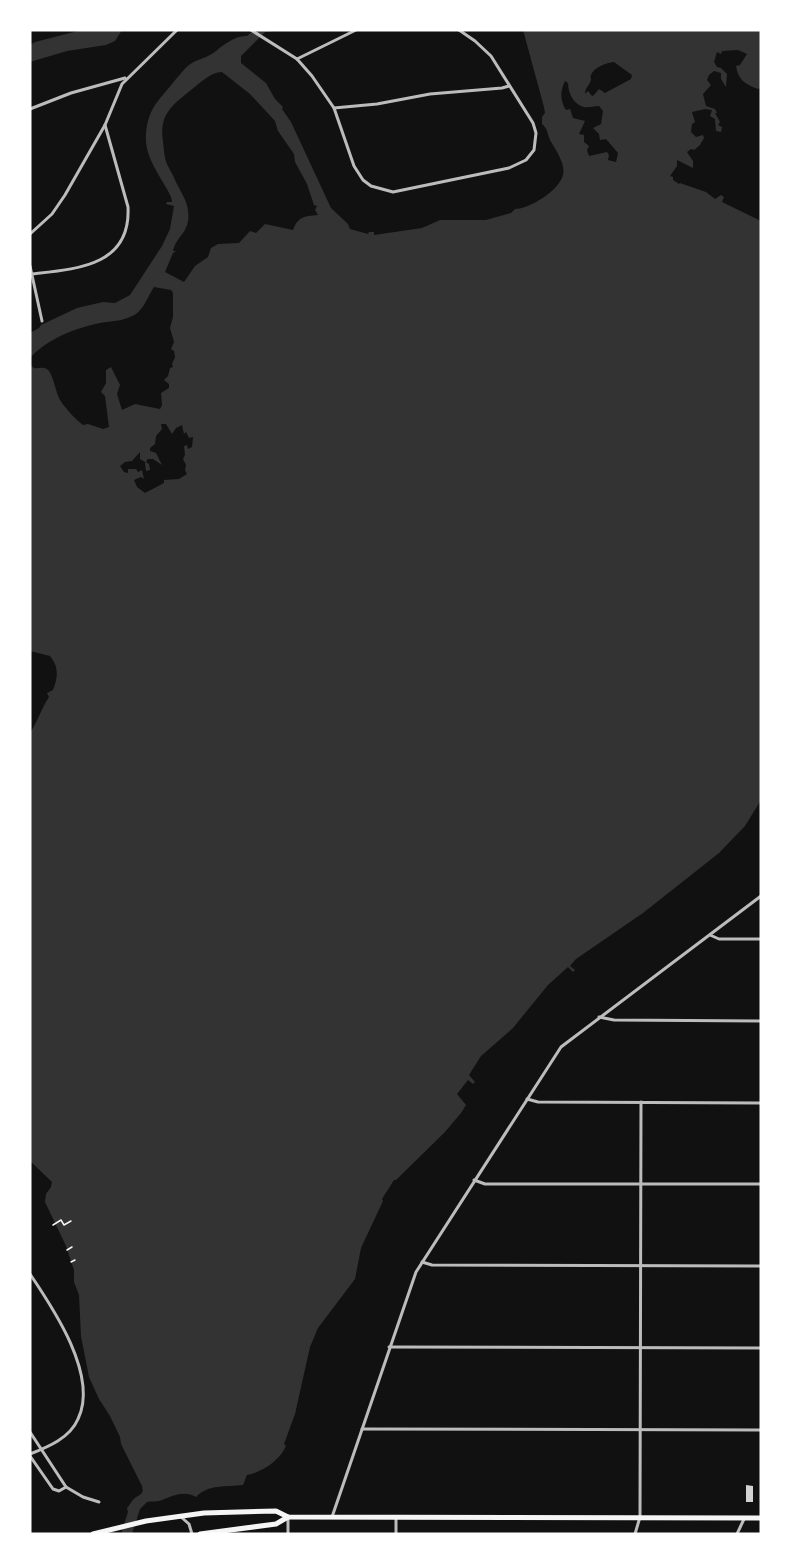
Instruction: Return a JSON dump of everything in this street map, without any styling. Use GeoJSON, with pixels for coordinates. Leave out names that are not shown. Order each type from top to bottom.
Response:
{"type":"FeatureCollection","features":[{"type":"Feature","properties":{"kind":"highway"},"geometry":{"type":"LineString","coordinates":[[94,1534],[137,1522],[223,1512],[276,1511],[288,1517],[761,1518]]}},
{"type":"Feature","properties":{"kind":"highway"},"geometry":{"type":"LineString","coordinates":[[200,1534],[276,1524],[288,1517]]}},
{"type":"Feature","properties":{"kind":"street"},"geometry":{"type":"LineString","coordinates":[[251,30],[297,59],[312,76],[334,108],[347,150],[363,180],[371,186],[393,192],[495,171],[526,160],[534,150],[536,133],[527,112],[491,56],[459,30]]}},
{"type":"Feature","properties":{"kind":"street"},"geometry":{"type":"LineString","coordinates":[[297,59],[356,30]]}},
{"type":"Feature","properties":{"kind":"street"},"geometry":{"type":"LineString","coordinates":[[30,234],[52,214],[105,125],[122,84],[174,31]]}},
{"type":"Feature","properties":{"kind":"street"},"geometry":{"type":"LineString","coordinates":[[30,110],[80,90],[127,78]]}},
{"type":"Feature","properties":{"kind":"street"},"geometry":{"type":"LineString","coordinates":[[334,108],[377,104],[430,94],[509,86]]}},
{"type":"Feature","properties":{"kind":"street"},"geometry":{"type":"LineString","coordinates":[[32,274],[75,269],[101,261],[114,251],[123,237],[129,218],[129,207],[105,125]]}},
{"type":"Feature","properties":{"kind":"street"},"geometry":{"type":"LineString","coordinates":[[30,266],[42,321]]}},
{"type":"Feature","properties":{"kind":"street"},"geometry":{"type":"LineString","coordinates":[[332,1517],[411,1284],[422,1262],[562,1045],[761,896]]}},
{"type":"Feature","properties":{"kind":"street"},"geometry":{"type":"LineString","coordinates":[[709,934],[719,939],[761,939]]}},
{"type":"Feature","properties":{"kind":"street"},"geometry":{"type":"LineString","coordinates":[[600,1017],[614,1020],[761,1021]]}},
{"type":"Feature","properties":{"kind":"street"},"geometry":{"type":"LineString","coordinates":[[527,1099],[538,1102],[761,1103]]}},
{"type":"Feature","properties":{"kind":"street"},"geometry":{"type":"LineString","coordinates":[[635,1534],[640,1517],[640,1102]]}},
{"type":"Feature","properties":{"kind":"street"},"geometry":{"type":"LineString","coordinates":[[474,1180],[485,1184],[761,1184]]}},
{"type":"Feature","properties":{"kind":"street"},"geometry":{"type":"LineString","coordinates":[[422,1262],[432,1265],[761,1266]]}},
{"type":"Feature","properties":{"kind":"street"},"geometry":{"type":"LineString","coordinates":[[30,1274],[72,1345],[82,1389],[82,1410],[78,1421],[62,1437],[30,1455],[53,1489],[59,1491],[66,1487]]}},
{"type":"Feature","properties":{"kind":"street"},"geometry":{"type":"LineString","coordinates":[[389,1347],[761,1348]]}},
{"type":"Feature","properties":{"kind":"street"},"geometry":{"type":"LineString","coordinates":[[362,1428],[761,1430]]}},
{"type":"Feature","properties":{"kind":"street"},"geometry":{"type":"LineString","coordinates":[[30,1432],[66,1487],[83,1497],[99,1502]]}},
{"type":"Feature","properties":{"kind":"street"},"geometry":{"type":"LineString","coordinates":[[179,1516],[189,1524],[192,1534]]}},
{"type":"Feature","properties":{"kind":"street"},"geometry":{"type":"LineString","coordinates":[[288,1517],[288,1534]]}},
{"type":"Feature","properties":{"kind":"street"},"geometry":{"type":"LineString","coordinates":[[396,1517],[396,1534]]}},
{"type":"Feature","properties":{"kind":"street"},"geometry":{"type":"LineString","coordinates":[[737,1534],[745,1518]]}},
{"type":"Feature","properties":{"kind":"path"},"geometry":{"type":"LineString","coordinates":[[54,1225],[61,1220],[64,1225],[71,1221]]}},
{"type":"Feature","properties":{"kind":"path"},"geometry":{"type":"LineString","coordinates":[[67,1250],[72,1247]]}},
{"type":"Feature","properties":{"kind":"path"},"geometry":{"type":"LineString","coordinates":[[71,1262],[75,1260]]}},
{"type":"Feature","properties":{"kind":"shaded area"},"geometry":{"type":"Polygon","coordinates":[[[122,30],[115,41],[106,45],[67,51],[30,62],[30,45],[35,42],[78,31],[122,30]]]}},
{"type":"Feature","properties":{"kind":"shaded area"},"geometry":{"type":"Polygon","coordinates":[[[254,30],[275,30],[265,32],[241,56],[241,63],[266,83],[275,99],[283,107],[331,208],[348,224],[350,229],[368,234],[374,232],[374,235],[422,228],[440,220],[486,220],[528,206],[543,198],[556,187],[563,175],[563,166],[542,124],[544,107],[523,30],[761,30],[760,88],[746,83],[738,75],[736,66],[740,65],[747,54],[738,50],[722,51],[721,54],[717,52],[714,62],[727,74],[726,87],[721,79],[721,73],[714,71],[707,80],[711,85],[703,94],[706,106],[715,109],[717,113],[715,113],[720,122],[718,125],[722,127],[721,132],[716,131],[715,119],[710,116],[712,110],[692,112],[695,122],[692,124],[691,132],[696,137],[703,135],[704,138],[694,150],[687,152],[693,161],[693,168],[677,160],[677,166],[670,176],[679,184],[706,192],[715,199],[721,195],[724,197],[722,202],[761,221],[761,800],[745,826],[719,853],[643,913],[576,959],[570,966],[575,970],[573,972],[568,967],[548,985],[513,1028],[481,1056],[469,1075],[475,1082],[473,1084],[468,1080],[457,1094],[466,1105],[461,1113],[445,1132],[394,1180],[382,1199],[361,1248],[355,1279],[318,1328],[310,1347],[295,1414],[284,1444],[286,1446],[280,1456],[265,1468],[247,1475],[243,1485],[212,1488],[196,1497],[183,1494],[160,1501],[147,1502],[140,1509],[132,1534],[121,1534],[128,1512],[127,1508],[134,1499],[142,1494],[142,1486],[110,1416],[89,1377],[81,1336],[79,1295],[74,1282],[74,1270],[66,1246],[45,1202],[52,1182],[30,1161],[30,733],[49,697],[47,693],[53,690],[57,672],[50,656],[30,651],[30,365],[34,368],[48,370],[60,400],[83,425],[88,424],[103,429],[109,427],[105,396],[101,392],[106,383],[106,370],[111,367],[120,385],[117,394],[122,410],[135,404],[160,409],[161,393],[169,388],[169,384],[164,380],[170,368],[173,367],[175,357],[171,349],[174,342],[170,328],[173,317],[173,293],[171,290],[154,287],[136,314],[71,331],[45,345],[30,358],[30,333],[41,325],[77,308],[103,302],[115,303],[130,295],[162,246],[170,229],[174,206],[166,204],[172,202],[171,197],[148,152],[146,134],[149,116],[160,98],[190,64],[210,55],[234,39],[247,36],[254,30]],[[614,62],[601,66],[593,72],[585,94],[588,91],[592,96],[599,89],[605,93],[631,79],[632,75],[614,62]],[[222,72],[214,74],[172,106],[163,125],[165,159],[188,210],[186,229],[175,245],[173,251],[176,251],[165,272],[184,282],[195,266],[208,257],[211,248],[218,244],[239,243],[250,231],[256,233],[265,224],[293,230],[302,218],[318,215],[315,210],[317,206],[314,205],[307,184],[295,162],[294,154],[278,131],[275,121],[250,94],[222,72]],[[565,81],[563,85],[564,107],[566,110],[570,109],[573,118],[585,121],[579,134],[584,135],[584,142],[589,146],[587,150],[589,156],[607,152],[608,160],[616,162],[618,153],[606,139],[600,140],[599,134],[593,128],[601,124],[603,111],[599,106],[580,106],[570,94],[568,83],[565,81]],[[161,424],[162,429],[156,436],[155,444],[150,451],[156,453],[162,465],[153,459],[148,459],[146,462],[150,470],[146,471],[145,462],[140,459],[140,452],[132,461],[120,466],[124,472],[128,473],[128,469],[136,469],[138,472],[142,470],[144,479],[141,477],[134,480],[137,487],[145,493],[164,483],[164,480],[179,479],[187,474],[183,459],[184,446],[187,445],[188,449],[192,447],[193,437],[189,438],[186,432],[184,434],[182,425],[172,434],[166,424],[161,424]]]}},
{"type":"Feature","properties":{"kind":"building"},"geometry":{"type":"Polygon","coordinates":[[[746,1485],[753,1486],[753,1502],[746,1502],[746,1485]]]}}]}
